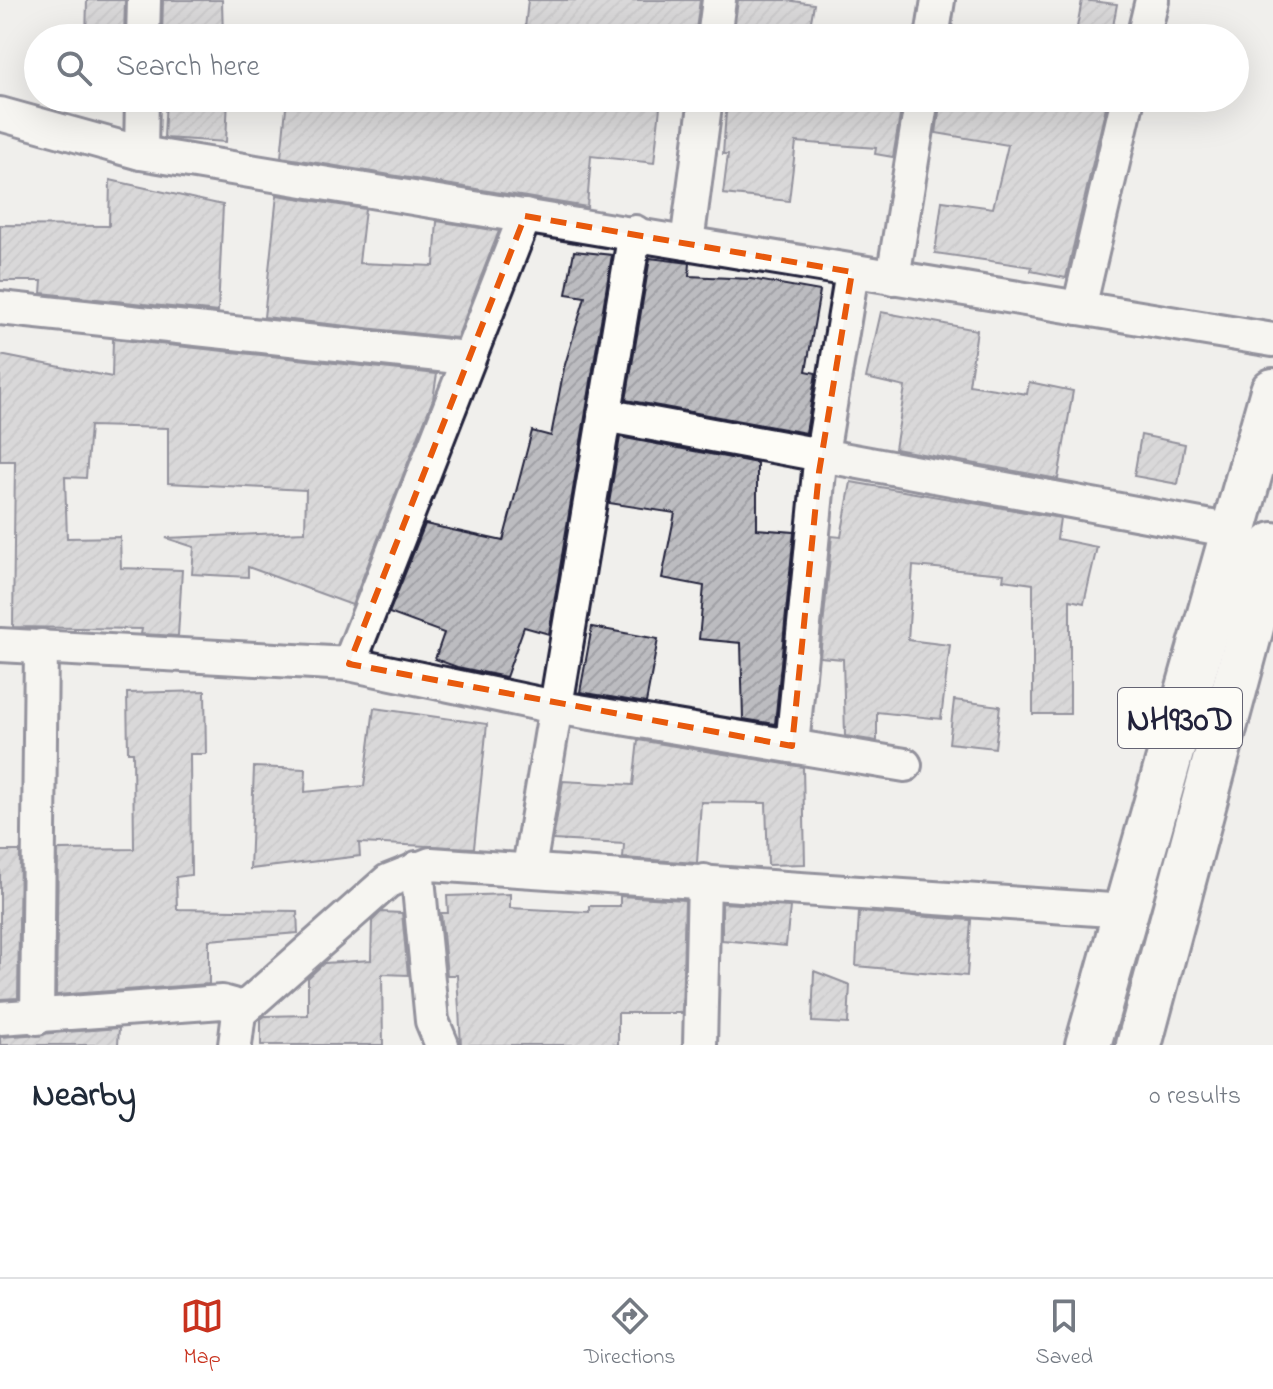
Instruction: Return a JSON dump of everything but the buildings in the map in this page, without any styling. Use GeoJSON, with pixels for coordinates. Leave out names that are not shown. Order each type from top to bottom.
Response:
{"type":"FeatureCollection","features":[{"type":"Feature","properties":{"kind":"highway","name":"NH930D"},"geometry":{"type":"LineString","coordinates":[[1139,1045],[1253,538],[1273,391]]}},
{"type":"Feature","properties":{"kind":"highway","name":"NH930D"},"geometry":{"type":"LineString","coordinates":[[1088,1045],[1126,911],[1253,538]]}},
{"type":"Feature","properties":{"kind":"street"},"geometry":{"type":"LineString","coordinates":[[143,24],[144,0]]}},
{"type":"Feature","properties":{"kind":"street"},"geometry":{"type":"LineString","coordinates":[[716,24],[719,0]]}},
{"type":"Feature","properties":{"kind":"street"},"geometry":{"type":"LineString","coordinates":[[934,24],[938,0]]}},
{"type":"Feature","properties":{"kind":"street"},"geometry":{"type":"LineString","coordinates":[[1146,24],[1152,0]]}},
{"type":"Feature","properties":{"kind":"street"},"geometry":{"type":"LineString","coordinates":[[141,153],[142,112]]}},
{"type":"Feature","properties":{"kind":"street"},"geometry":{"type":"LineString","coordinates":[[687,243],[704,112]]}},
{"type":"Feature","properties":{"kind":"street"},"geometry":{"type":"LineString","coordinates":[[893,278],[920,112]]}},
{"type":"Feature","properties":{"kind":"street"},"geometry":{"type":"LineString","coordinates":[[1079,308],[1125,112]]}},
{"type":"Feature","properties":{"kind":"street"},"geometry":{"type":"LineString","coordinates":[[0,114],[141,153],[635,232],[852,272],[1273,340]]}},
{"type":"Feature","properties":{"kind":"street"},"geometry":{"type":"LineString","coordinates":[[349,664],[525,216]]}},
{"type":"Feature","properties":{"kind":"street"},"geometry":{"type":"LineString","coordinates":[[529,868],[635,232]]}},
{"type":"Feature","properties":{"kind":"street"},"geometry":{"type":"LineString","coordinates":[[792,746],[823,454],[852,272]]}},
{"type":"Feature","properties":{"kind":"street"},"geometry":{"type":"LineString","coordinates":[[0,308],[467,358]]}},
{"type":"Feature","properties":{"kind":"street"},"geometry":{"type":"LineString","coordinates":[[604,415],[823,454],[1253,538]]}},
{"type":"Feature","properties":{"kind":"street"},"geometry":{"type":"LineString","coordinates":[[0,645],[349,664],[555,707],[905,765]]}},
{"type":"Feature","properties":{"kind":"street"},"geometry":{"type":"LineString","coordinates":[[37,1018],[41,646]]}},
{"type":"Feature","properties":{"kind":"street"},"geometry":{"type":"LineString","coordinates":[[235,1045],[239,1013],[388,881],[431,864],[529,868],[1126,911]]}},
{"type":"Feature","properties":{"kind":"street"},"geometry":{"type":"LineString","coordinates":[[417,868],[432,1021],[442,1045]]}},
{"type":"Feature","properties":{"kind":"street"},"geometry":{"type":"LineString","coordinates":[[700,1045],[704,881]]}},
{"type":"Feature","properties":{"kind":"street"},"geometry":{"type":"LineString","coordinates":[[0,1018],[37,1018],[222,1002],[233,1005],[239,1013]]}},
{"type":"Feature","properties":{"kind":"highlighted area"},"geometry":{"type":"Polygon","coordinates":[[[525,216],[852,272],[819,472],[792,746],[349,664],[525,216]]]}}]}
